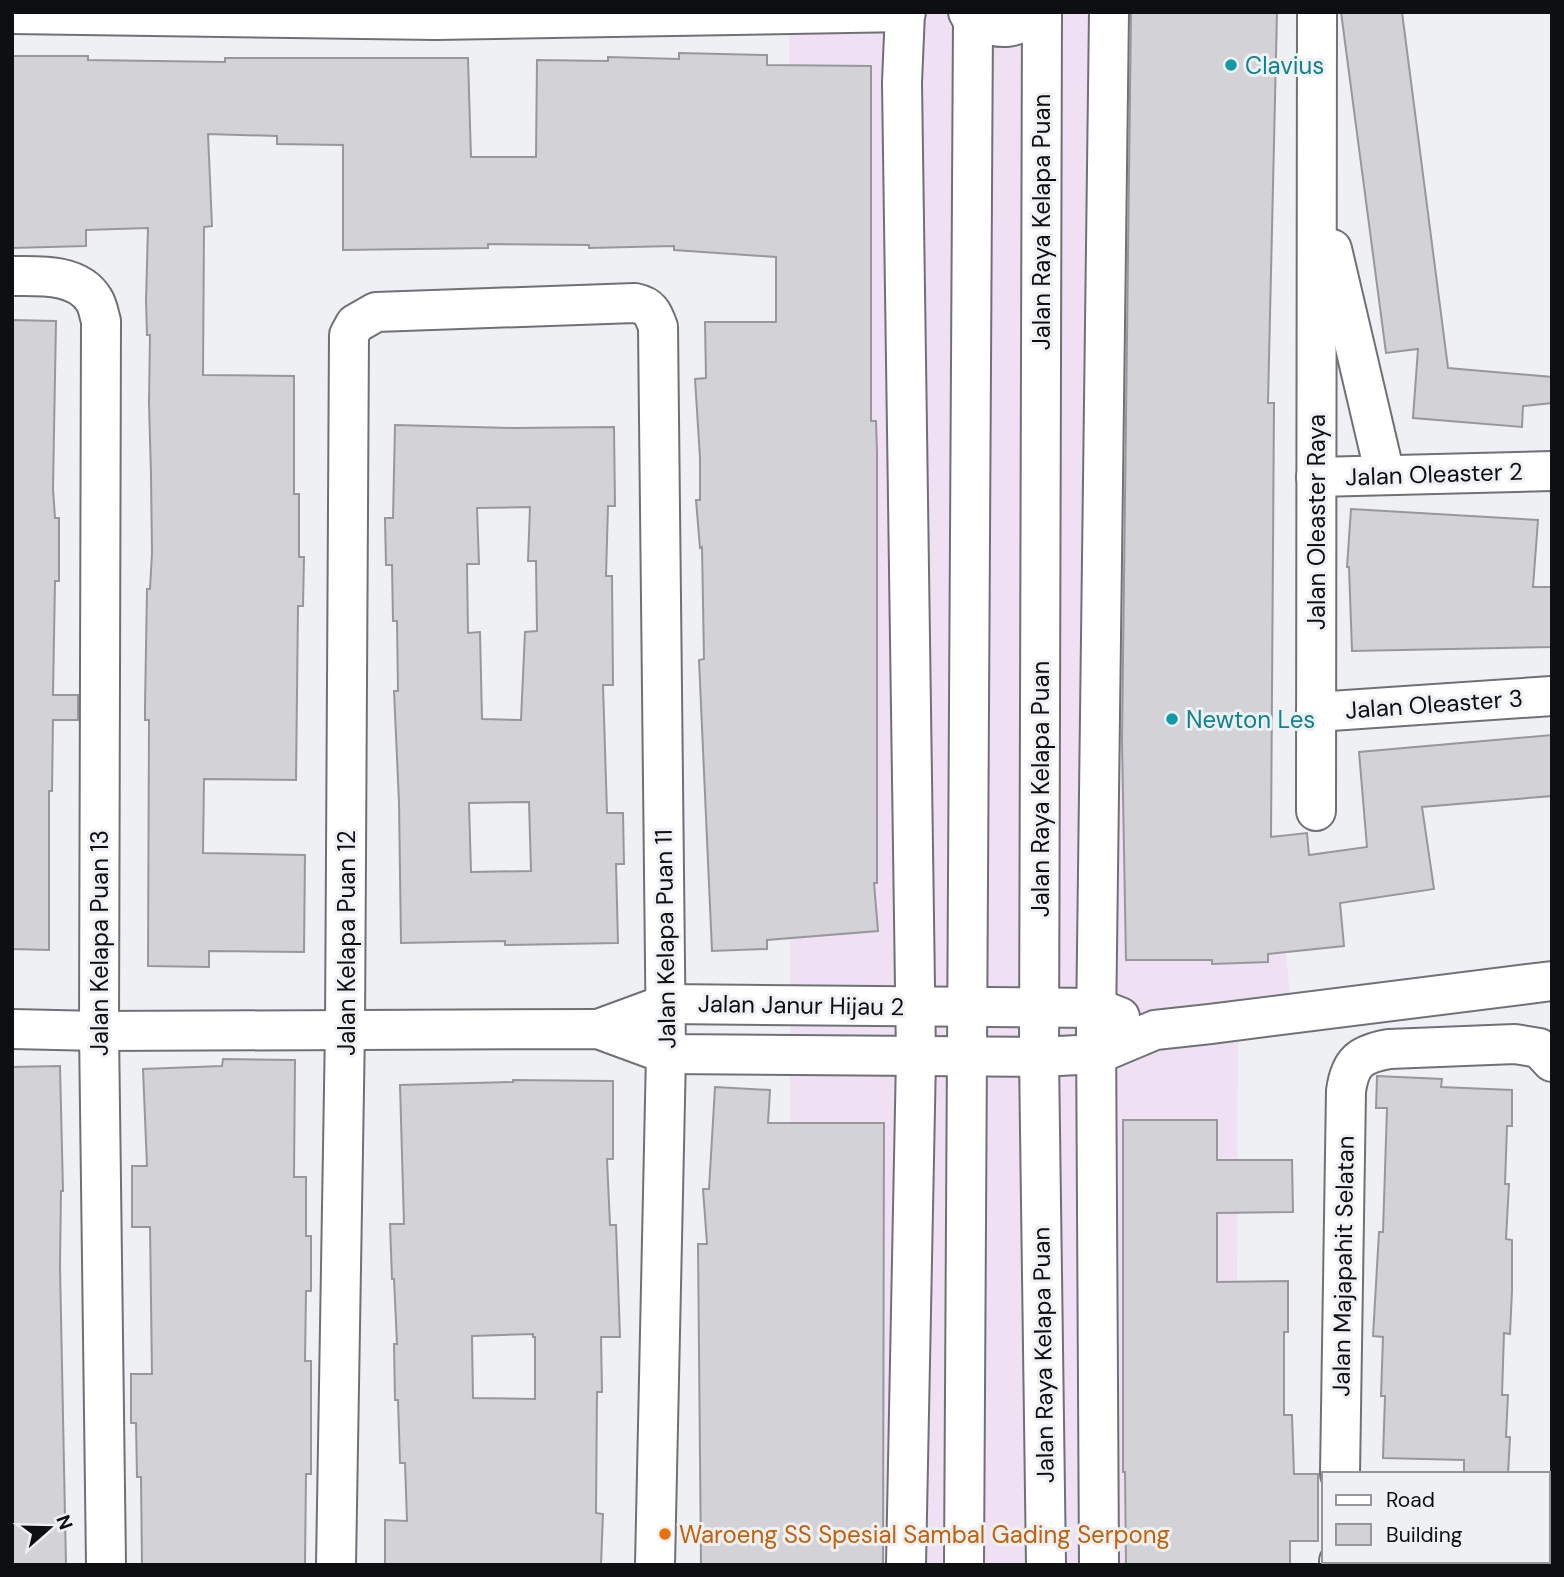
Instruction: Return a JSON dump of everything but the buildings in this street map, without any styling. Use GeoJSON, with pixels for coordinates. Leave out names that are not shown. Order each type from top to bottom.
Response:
{"type":"FeatureCollection","features":[{"type":"Feature","properties":{"kind":"street"},"geometry":{"type":"LineString","coordinates":[[12,14],[436,20],[905,12],[902,82],[916,1057],[905,1565]]}},
{"type":"Feature","properties":{"kind":"street"},"geometry":{"type":"LineString","coordinates":[[964,1565],[971,17],[999,28],[1010,28],[1036,12]]}},
{"type":"Feature","properties":{"kind":"street","name":"Jalan Raya Kelapa Puan"},"geometry":{"type":"LineString","coordinates":[[1042,12],[1039,1057],[1046,1565]]}},
{"type":"Feature","properties":{"kind":"street"},"geometry":{"type":"LineString","coordinates":[[1099,1565],[1097,1008],[1109,12]]}},
{"type":"Feature","properties":{"kind":"street","name":"Jalan Oleaster Raya"},"geometry":{"type":"LineString","coordinates":[[1316,811],[1317,12]]}},
{"type":"Feature","properties":{"kind":"street"},"geometry":{"type":"LineString","coordinates":[[1318,233],[1328,240],[1334,254],[1385,475]]}},
{"type":"Feature","properties":{"kind":"street","name":"Jalan Kelapa Puan 13"},"geometry":{"type":"LineString","coordinates":[[12,276],[52,277],[79,284],[94,299],[101,321],[99,1031],[106,1565]]}},
{"type":"Feature","properties":{"kind":"street","name":"Jalan Kelapa Puan 12"},"geometry":{"type":"LineString","coordinates":[[336,1565],[345,1029],[349,335],[355,324],[376,312],[635,303],[645,305],[653,313]]}},
{"type":"Feature","properties":{"kind":"street","name":"Jalan Kelapa Puan 11"},"geometry":{"type":"LineString","coordinates":[[653,313],[658,327],[666,1004],[655,1565]]}},
{"type":"Feature","properties":{"kind":"street","name":"Jalan Oleaster 2"},"geometry":{"type":"LineString","coordinates":[[1316,477],[1552,471]]}},
{"type":"Feature","properties":{"kind":"street","name":"Jalan Oleaster 3"},"geometry":{"type":"LineString","coordinates":[[1316,712],[1552,696]]}},
{"type":"Feature","properties":{"kind":"street"},"geometry":{"type":"LineString","coordinates":[[1098,1054],[1154,1030],[1552,981]]}},
{"type":"Feature","properties":{"kind":"street","name":"Jalan Janur Hijau 2"},"geometry":{"type":"LineString","coordinates":[[12,1029],[598,1029],[666,1004],[1097,1008]]}},
{"type":"Feature","properties":{"kind":"street"},"geometry":{"type":"LineString","coordinates":[[1097,1008],[1154,1030]]}},
{"type":"Feature","properties":{"kind":"street","name":"Jalan Janur Hijau 2"},"geometry":{"type":"LineString","coordinates":[[598,1029],[666,1054],[916,1057],[1098,1054]]}},
{"type":"Feature","properties":{"kind":"street","name":"Jalan Majapahit Selatan"},"geometry":{"type":"LineString","coordinates":[[1340,1472],[1348,1073],[1356,1062],[1372,1052],[1389,1049],[1515,1044],[1539,1048],[1552,1062]]}},
{"type":"Feature","properties":{"kind":"shaded area"},"geometry":{"type":"Polygon","coordinates":[[[789,12],[1219,12],[1215,831],[1277,835],[1292,1026],[1238,1025],[1236,1565],[791,1565],[789,12]]]}},
{"type":"Feature","properties":{"kind":"place","name":"Clavius"},"geometry":{"type":"Point","coordinates":[1231,65]}},
{"type":"Feature","properties":{"kind":"place","name":"Newton Les"},"geometry":{"type":"Point","coordinates":[1172,719]}},
{"type":"Feature","properties":{"kind":"place","name":"Waroeng SS Spesial Sambal Gading Serpong"},"geometry":{"type":"Point","coordinates":[665,1534]}}]}
